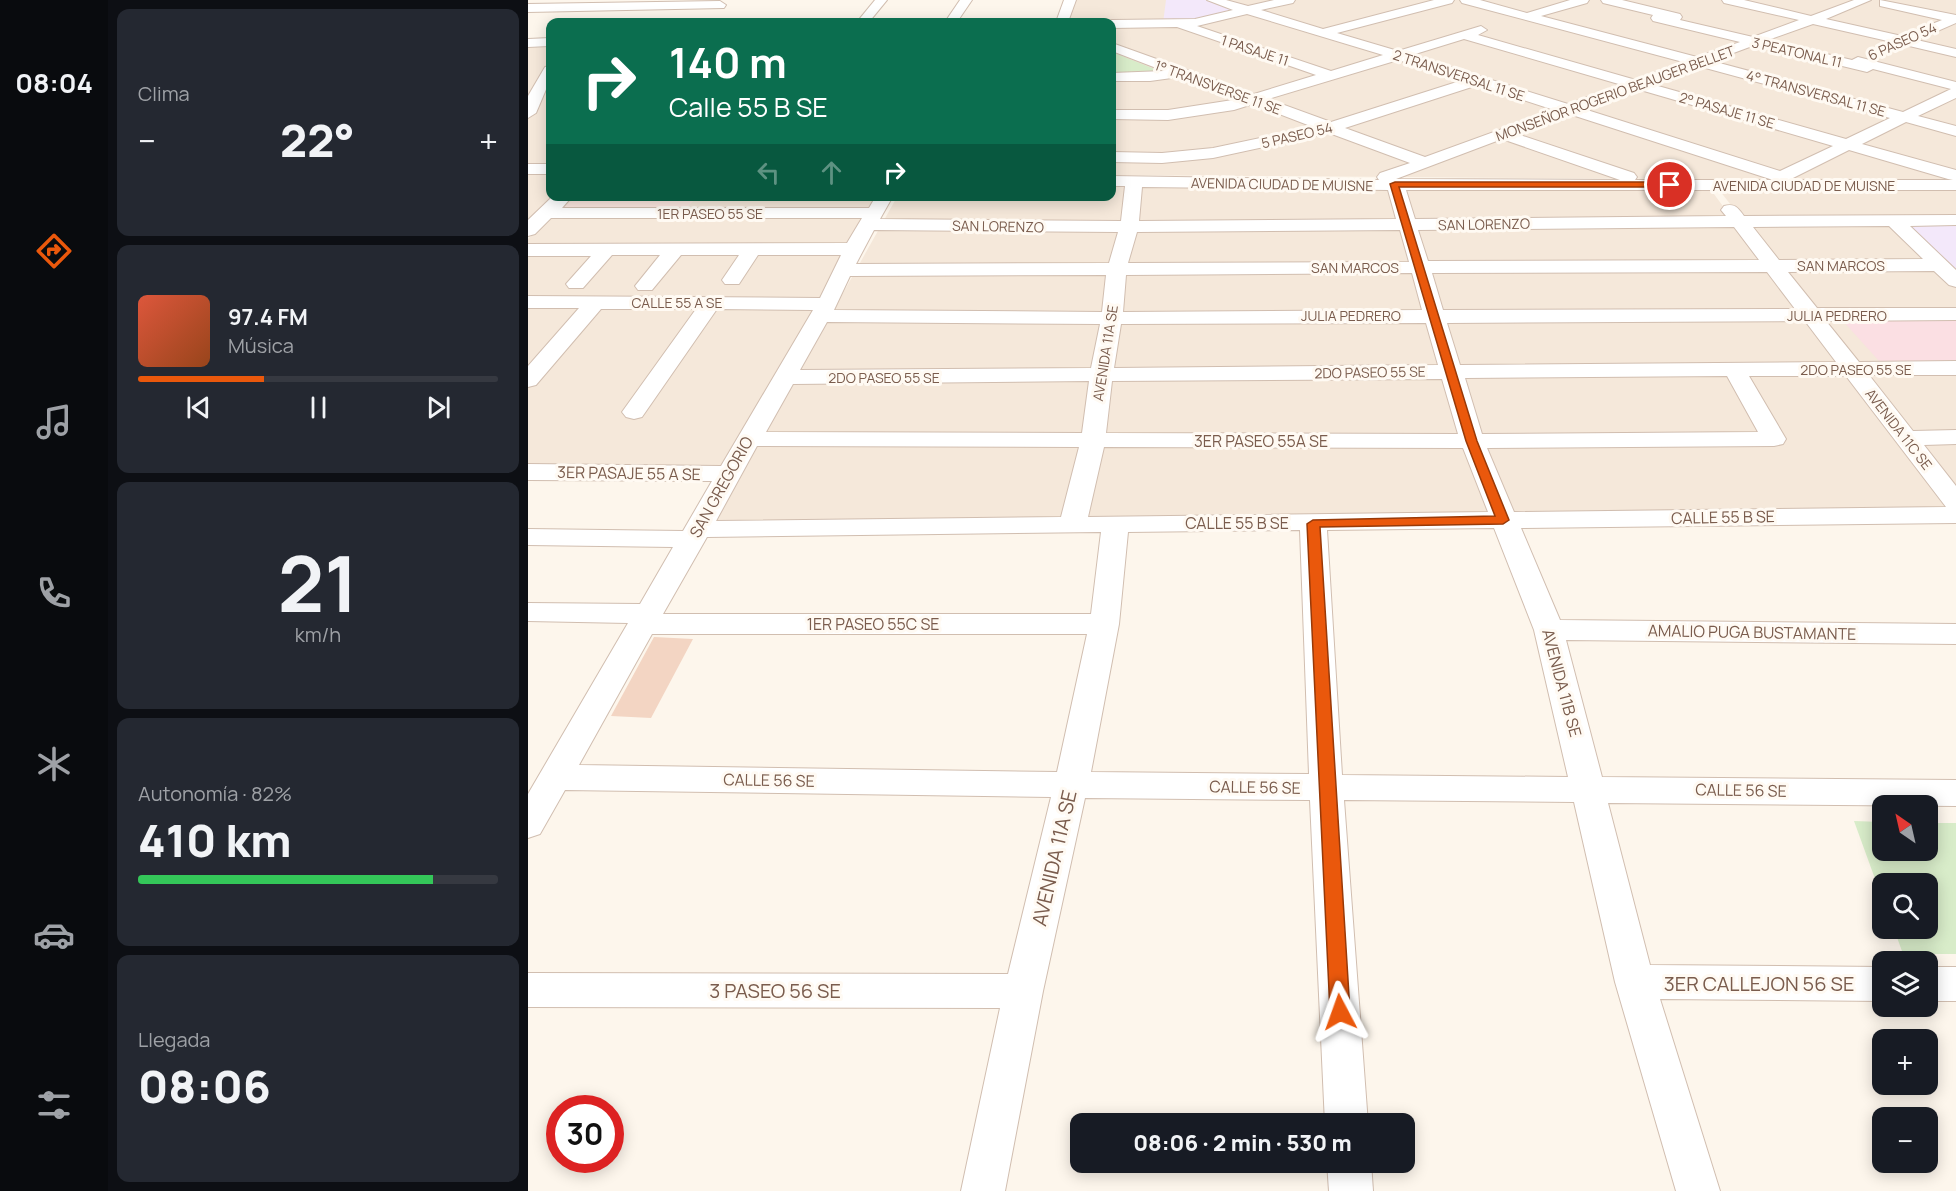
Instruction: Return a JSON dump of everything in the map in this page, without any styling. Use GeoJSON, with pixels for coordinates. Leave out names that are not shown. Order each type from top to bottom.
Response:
{"type":"FeatureCollection","features":[{"type":"Feature","properties":{"kind":"street"},"geometry":{"type":"LineString","coordinates":[[528,21],[561,0]]}},
{"type":"Feature","properties":{"kind":"street"},"geometry":{"type":"LineString","coordinates":[[866,18],[881,0]]}},
{"type":"Feature","properties":{"kind":"street"},"geometry":{"type":"LineString","coordinates":[[954,18],[966,0]]}},
{"type":"Feature","properties":{"kind":"street"},"geometry":{"type":"LineString","coordinates":[[1063,18],[1070,0]]}},
{"type":"Feature","properties":{"kind":"street","name":"2 TRANSVERSAL 11 SE"},"geometry":{"type":"LineString","coordinates":[[1213,0],[1397,55],[1807,185]]}},
{"type":"Feature","properties":{"kind":"street"},"geometry":{"type":"LineString","coordinates":[[1116,24],[1195,23],[1289,0]]}},
{"type":"Feature","properties":{"kind":"street"},"geometry":{"type":"LineString","coordinates":[[1322,33],[1448,0]]}},
{"type":"Feature","properties":{"kind":"street","name":"4° TRANSVERSAL 11 SE"},"geometry":{"type":"LineString","coordinates":[[1467,0],[1956,131]]}},
{"type":"Feature","properties":{"kind":"street"},"geometry":{"type":"LineString","coordinates":[[1116,115],[1168,115],[1254,100],[1583,0]]}},
{"type":"Feature","properties":{"kind":"street","name":"3 PEATONAL 11"},"geometry":{"type":"LineString","coordinates":[[1607,0],[1753,42],[1866,62],[1956,91]]}},
{"type":"Feature","properties":{"kind":"street"},"geometry":{"type":"LineString","coordinates":[[1712,8],[1732,0],[1956,53]]}},
{"type":"Feature","properties":{"kind":"street","name":"MONSEÑOR ROGERIO BEAUGER BELLET"},"geometry":{"type":"LineString","coordinates":[[1380,185],[1426,163],[1502,134],[1865,0]]}},
{"type":"Feature","properties":{"kind":"street"},"geometry":{"type":"LineString","coordinates":[[620,18],[642,3]]}},
{"type":"Feature","properties":{"kind":"street"},"geometry":{"type":"LineString","coordinates":[[528,8],[642,3],[723,3]]}},
{"type":"Feature","properties":{"kind":"street"},"geometry":{"type":"LineString","coordinates":[[708,17],[723,3]]}},
{"type":"Feature","properties":{"kind":"street"},"geometry":{"type":"LineString","coordinates":[[1884,3],[1953,21]]}},
{"type":"Feature","properties":{"kind":"street"},"geometry":{"type":"LineString","coordinates":[[1160,24],[1162,8]]}},
{"type":"Feature","properties":{"kind":"street","name":"6 PASEO 54"},"geometry":{"type":"LineString","coordinates":[[1866,62],[1904,41],[1953,21]]}},
{"type":"Feature","properties":{"kind":"street","name":"1 PASAJE 11"},"geometry":{"type":"LineString","coordinates":[[1178,25],[1332,76]]}},
{"type":"Feature","properties":{"kind":"street"},"geometry":{"type":"LineString","coordinates":[[1601,36],[1623,29]]}},
{"type":"Feature","properties":{"kind":"street","name":"2° PASAJE 11 SE"},"geometry":{"type":"LineString","coordinates":[[1463,35],[1956,176]]}},
{"type":"Feature","properties":{"kind":"street"},"geometry":{"type":"LineString","coordinates":[[528,43],[546,42]]}},
{"type":"Feature","properties":{"kind":"street","name":"1° TRANSVERSE 11 SE"},"geometry":{"type":"LineString","coordinates":[[1116,49],[1426,163]]}},
{"type":"Feature","properties":{"kind":"street"},"geometry":{"type":"LineString","coordinates":[[546,68],[528,113],[546,112]]}},
{"type":"Feature","properties":{"kind":"street"},"geometry":{"type":"LineString","coordinates":[[1116,77],[1150,77],[1179,73]]}},
{"type":"Feature","properties":{"kind":"street","name":"5 PASEO 54"},"geometry":{"type":"LineString","coordinates":[[1116,157],[1162,158],[1196,155],[1329,128],[1476,81]]}},
{"type":"Feature","properties":{"kind":"street"},"geometry":{"type":"LineString","coordinates":[[1812,92],[1830,84]]}},
{"type":"Feature","properties":{"kind":"street"},"geometry":{"type":"LineString","coordinates":[[1780,177],[1956,91]]}},
{"type":"Feature","properties":{"kind":"street"},"geometry":{"type":"LineString","coordinates":[[1502,134],[1650,185]]}},
{"type":"Feature","properties":{"kind":"street"},"geometry":{"type":"LineString","coordinates":[[528,170],[546,170]]}},
{"type":"Feature","properties":{"kind":"street","name":"AVENIDA CIUDAD DE MUISNE"},"geometry":{"type":"LineString","coordinates":[[1116,181],[1380,185],[1956,185]]}},
{"type":"Feature","properties":{"kind":"street","name":"AVENIDA 11A SE"},"geometry":{"type":"LineString","coordinates":[[1072,523],[1093,441],[1101,375],[1112,318],[1117,268],[1129,227],[1134,182]]}},
{"type":"Feature","properties":{"kind":"street","name":"AVENIDA 11B SE"},"geometry":{"type":"LineString","coordinates":[[1380,185],[1407,224],[1472,441],[1549,630],[1635,982],[1698,1191]]}},
{"type":"Feature","properties":{"kind":"street","name":"AVENIDA 11C SE"},"geometry":{"type":"LineString","coordinates":[[1710,185],[1956,503]]}},
{"type":"Feature","properties":{"kind":"street"},"geometry":{"type":"LineString","coordinates":[[534,224],[559,201]]}},
{"type":"Feature","properties":{"kind":"street","name":"SAN GREGORIO"},"geometry":{"type":"LineString","coordinates":[[528,824],[785,378],[823,310],[853,249],[882,201]]}},
{"type":"Feature","properties":{"kind":"street","name":"SAN LORENZO"},"geometry":{"type":"LineString","coordinates":[[871,219],[1129,227],[1956,220]]}},
{"type":"Feature","properties":{"kind":"street","name":"1ER PASEO 55 SE"},"geometry":{"type":"LineString","coordinates":[[534,224],[871,219]]}},
{"type":"Feature","properties":{"kind":"street"},"geometry":{"type":"LineString","coordinates":[[1893,220],[1956,281]]}},
{"type":"Feature","properties":{"kind":"street"},"geometry":{"type":"LineString","coordinates":[[528,250],[853,249]]}},
{"type":"Feature","properties":{"kind":"street"},"geometry":{"type":"LineString","coordinates":[[576,284],[607,250]]}},
{"type":"Feature","properties":{"kind":"street"},"geometry":{"type":"LineString","coordinates":[[645,286],[675,250]]}},
{"type":"Feature","properties":{"kind":"street"},"geometry":{"type":"LineString","coordinates":[[732,280],[751,251]]}},
{"type":"Feature","properties":{"kind":"street","name":"SAN MARCOS"},"geometry":{"type":"LineString","coordinates":[[843,270],[1940,265]]}},
{"type":"Feature","properties":{"kind":"street","name":"CALLE 55 A SE"},"geometry":{"type":"LineString","coordinates":[[528,302],[712,302],[823,310]]}},
{"type":"Feature","properties":{"kind":"street"},"geometry":{"type":"LineString","coordinates":[[528,380],[596,302]]}},
{"type":"Feature","properties":{"kind":"street"},"geometry":{"type":"LineString","coordinates":[[634,412],[712,302]]}},
{"type":"Feature","properties":{"kind":"street","name":"JULIA PEDRERO"},"geometry":{"type":"LineString","coordinates":[[823,310],[1112,318],[1956,314]]}},
{"type":"Feature","properties":{"kind":"street","name":"2DO PASEO 55 SE"},"geometry":{"type":"LineString","coordinates":[[785,378],[1956,368]]}},
{"type":"Feature","properties":{"kind":"street","name":"3ER PASEO 55A SE"},"geometry":{"type":"LineString","coordinates":[[748,439],[1472,441],[1774,439],[1734,369]]}},
{"type":"Feature","properties":{"kind":"street"},"geometry":{"type":"LineString","coordinates":[[1906,438],[1956,437]]}},
{"type":"Feature","properties":{"kind":"street","name":"3ER PASAJE 55 A SE"},"geometry":{"type":"LineString","coordinates":[[528,472],[729,474]]}},
{"type":"Feature","properties":{"kind":"street","name":"CALLE 55 B SE"},"geometry":{"type":"LineString","coordinates":[[528,537],[1072,523],[1313,524],[1956,515]]}},
{"type":"Feature","properties":{"kind":"street","name":"AVENIDA 11A SE"},"geometry":{"type":"LineString","coordinates":[[983,1191],[1023,991],[1071,785],[1104,624],[1116,523]]}},
{"type":"Feature","properties":{"kind":"street"},"geometry":{"type":"LineString","coordinates":[[1313,524],[1326,788],[1346,1113]]}},
{"type":"Feature","properties":{"kind":"street","name":"1ER PASEO 55C SE"},"geometry":{"type":"LineString","coordinates":[[528,612],[646,619],[1104,624]]}},
{"type":"Feature","properties":{"kind":"street","name":"AMALIO PUGA BUSTAMANTE"},"geometry":{"type":"LineString","coordinates":[[1549,630],[1956,634]]}},
{"type":"Feature","properties":{"kind":"street","name":"CALLE 56 SE"},"geometry":{"type":"LineString","coordinates":[[555,777],[1326,788],[1589,788],[1956,793]]}},
{"type":"Feature","properties":{"kind":"street","name":"3ER CALLEJON 56 SE"},"geometry":{"type":"LineString","coordinates":[[1635,982],[1872,984]]}},
{"type":"Feature","properties":{"kind":"street"},"geometry":{"type":"LineString","coordinates":[[1938,984],[1956,984]]}},
{"type":"Feature","properties":{"kind":"street","name":"3 PASEO 56 SE"},"geometry":{"type":"LineString","coordinates":[[528,990],[1023,991]]}},
{"type":"Feature","properties":{"kind":"street"},"geometry":{"type":"LineString","coordinates":[[1350,1173],[1351,1191]]}},
{"type":"Feature","properties":{"kind":"shaded area"},"geometry":{"type":"Polygon","coordinates":[[[1072,0],[1956,0],[1956,181],[1116,175],[1116,18],[1062,18],[1072,0]]]}},
{"type":"Feature","properties":{"kind":"shaded area"},"geometry":{"type":"Polygon","coordinates":[[[1166,0],[1206,0],[1238,10],[1195,21],[1163,23],[1166,0]]]}},
{"type":"Feature","properties":{"kind":"shaded area"},"geometry":{"type":"Polygon","coordinates":[[[546,47],[546,168],[528,168],[528,48],[546,47]]]}},
{"type":"Feature","properties":{"kind":"shaded area"},"geometry":{"type":"Polygon","coordinates":[[[528,170],[546,171],[546,201],[553,201],[528,223],[528,170]]]}},
{"type":"Feature","properties":{"kind":"shaded area"},"geometry":{"type":"Polygon","coordinates":[[[1116,183],[1708,186],[1948,510],[715,521],[895,201],[1116,201],[1116,183]]]}},
{"type":"Feature","properties":{"kind":"shaded area"},"geometry":{"type":"Polygon","coordinates":[[[1716,186],[1956,187],[1956,491],[1716,186]]]}},
{"type":"Feature","properties":{"kind":"shaded area"},"geometry":{"type":"Polygon","coordinates":[[[569,201],[880,201],[722,470],[528,467],[528,239],[569,201]]]}},
{"type":"Feature","properties":{"kind":"shaded area"},"geometry":{"type":"Polygon","coordinates":[[[571,201],[693,201],[686,209],[563,208],[571,201]]]}},
{"type":"Feature","properties":{"kind":"shaded area"},"geometry":{"type":"Polygon","coordinates":[[[1906,223],[1956,223],[1956,272],[1906,223]]]}},
{"type":"Feature","properties":{"kind":"shaded area"},"geometry":{"type":"Polygon","coordinates":[[[1842,320],[1956,321],[1956,361],[1880,362],[1842,320]]]}},
{"type":"Feature","properties":{"kind":"green space"},"geometry":{"type":"Polygon","coordinates":[[[1116,54],[1162,72],[1116,75],[1116,54]]]}},
{"type":"Feature","properties":{"kind":"green space"},"geometry":{"type":"Polygon","coordinates":[[[1854,821],[1872,822],[1872,861],[1938,861],[1938,823],[1956,823],[1956,954],[1938,954],[1938,951],[1902,951],[1898,939],[1938,939],[1938,873],[1873,873],[1854,821]]]}},
{"type":"Feature","properties":{"kind":"building"},"geometry":{"type":"Polygon","coordinates":[[[654,637],[693,639],[651,718],[611,716],[654,637]]]}},
{"type":"Feature","properties":{"kind":"route"},"geometry":{"type":"LineString","coordinates":[[1340,1012],[1313,524],[1503,520],[1472,441],[1395,184],[1670,185]]}}]}
